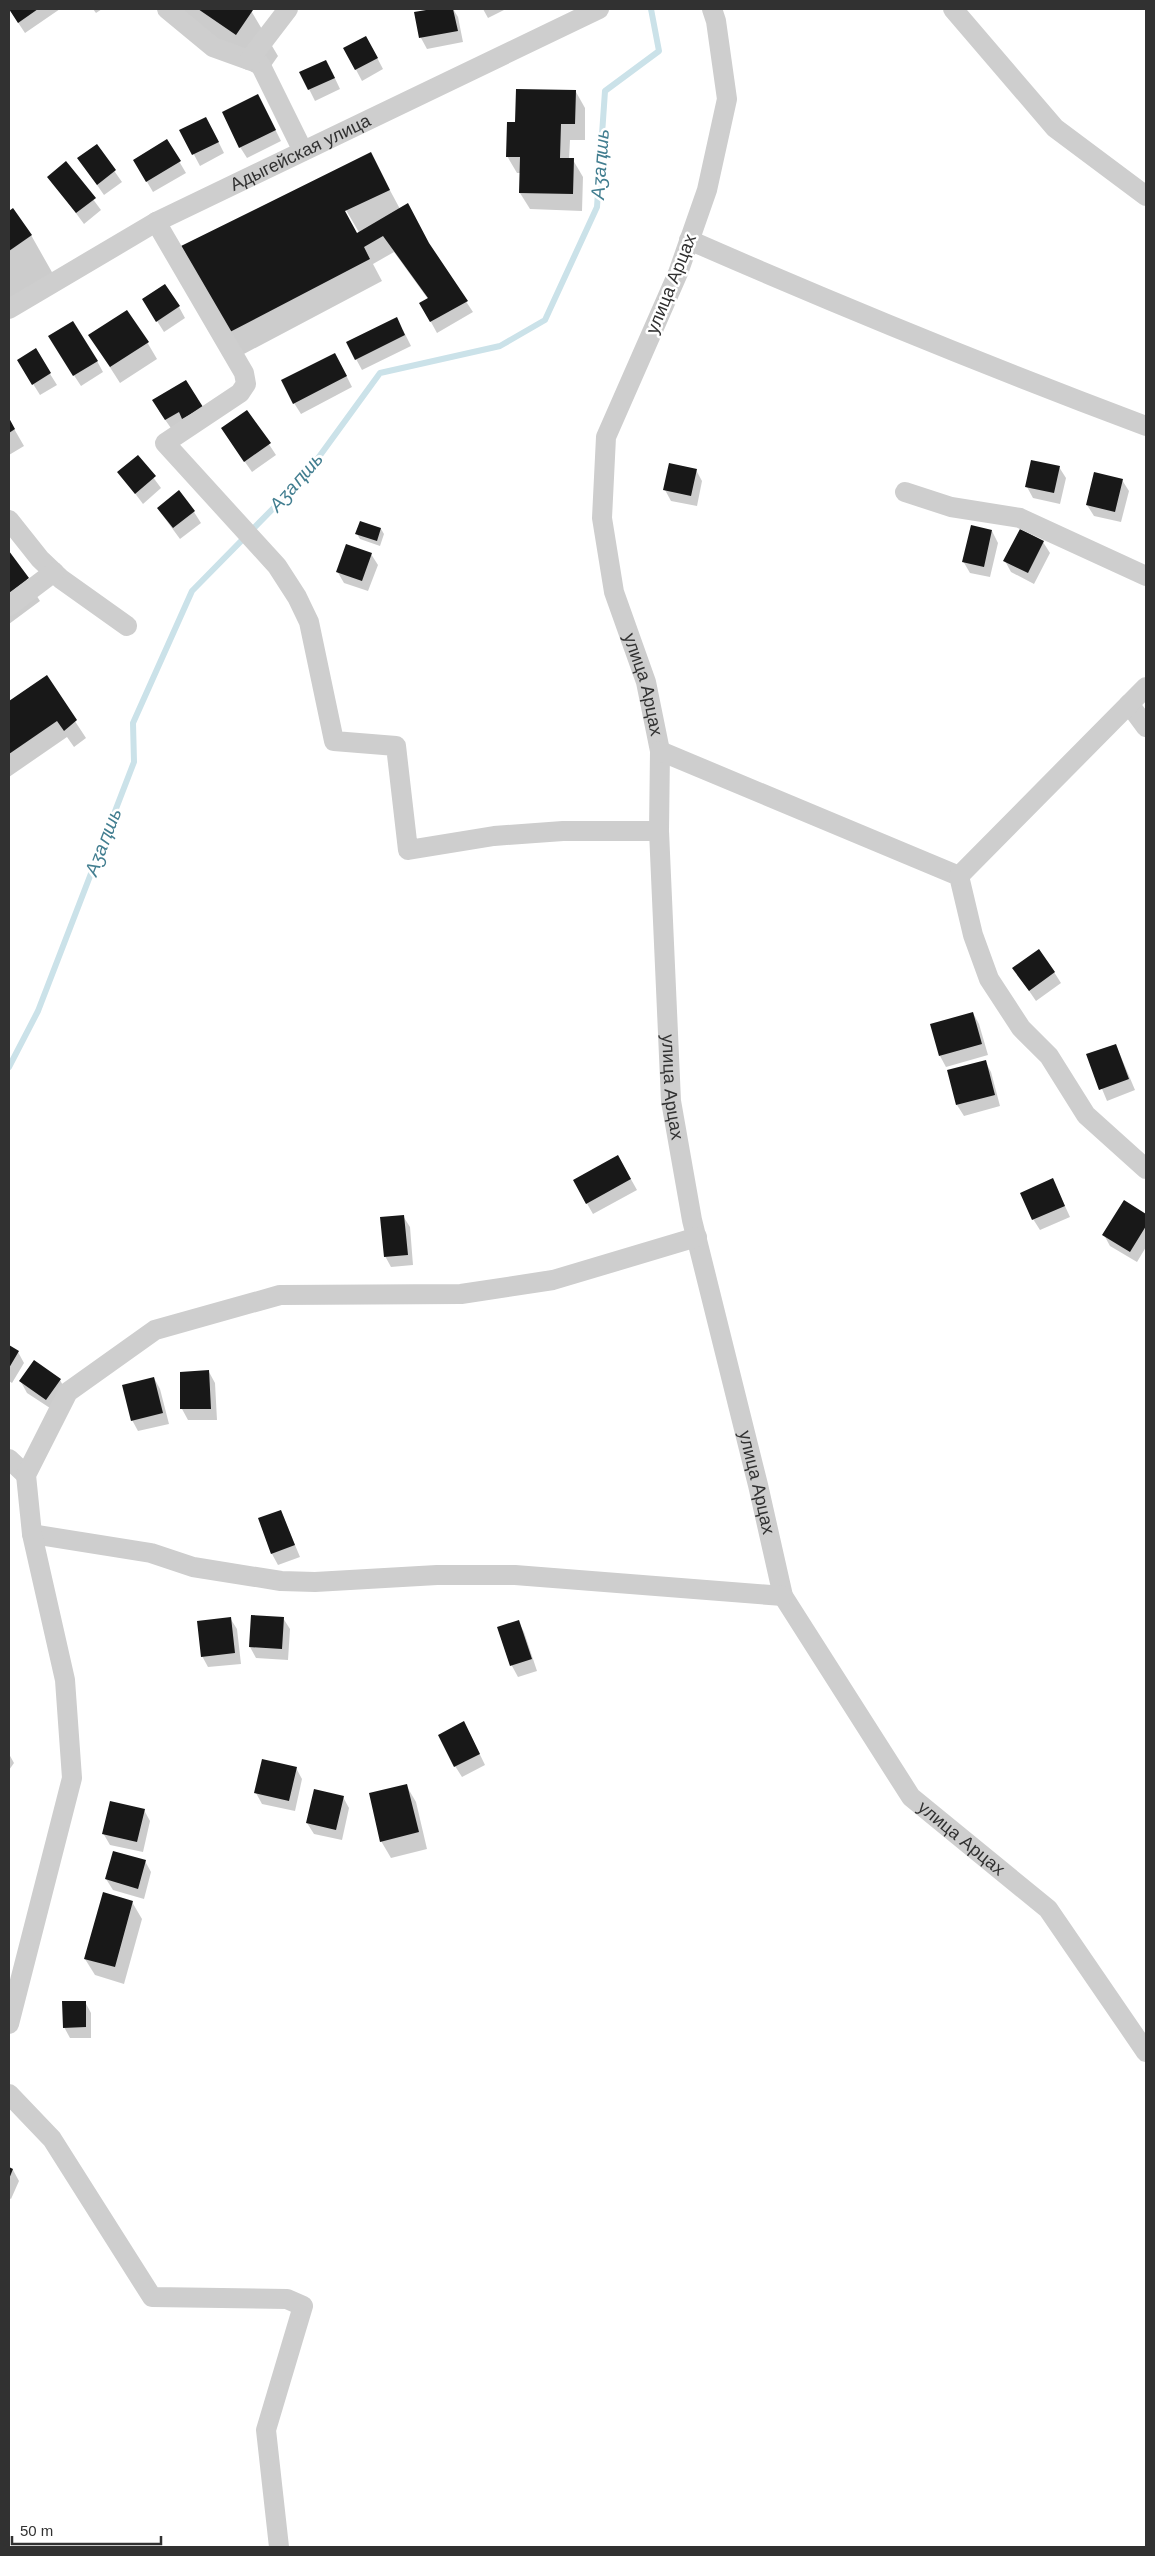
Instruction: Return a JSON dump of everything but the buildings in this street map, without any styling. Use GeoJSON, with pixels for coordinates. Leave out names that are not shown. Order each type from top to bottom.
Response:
{"type":"FeatureCollection","features":[{"type":"Feature","properties":{"kind":"street"},"geometry":{"type":"LineString","coordinates":[[166,9],[213,47],[260,64],[303,151]]}},
{"type":"Feature","properties":{"kind":"street"},"geometry":{"type":"LineString","coordinates":[[248,60],[288,9]]}},
{"type":"Feature","properties":{"kind":"street","name":"Адыгейская улица"},"geometry":{"type":"LineString","coordinates":[[9,309],[156,222],[599,9]]}},
{"type":"Feature","properties":{"kind":"street","name":"улица Арцах"},"geometry":{"type":"LineString","coordinates":[[712,9],[716,21],[727,99],[707,190],[678,273],[606,437],[602,518],[614,592],[646,682],[660,751],[660,831],[671,1101],[697,1237],[783,1596],[911,1797],[1048,1909],[1146,2052]]}},
{"type":"Feature","properties":{"kind":"street"},"geometry":{"type":"LineString","coordinates":[[953,9],[1055,128],[1146,196]]}},
{"type":"Feature","properties":{"kind":"street"},"geometry":{"type":"LineString","coordinates":[[156,222],[244,373],[246,384],[240,393],[165,442],[277,566],[298,597],[309,622],[334,741],[396,746],[408,850],[494,836],[563,831],[660,831]]}},
{"type":"Feature","properties":{"kind":"street"},"geometry":{"type":"LineString","coordinates":[[689,240],[841,306],[980,363],[1146,426]]}},
{"type":"Feature","properties":{"kind":"street"},"geometry":{"type":"LineString","coordinates":[[905,492],[951,507],[1020,518],[1146,576]]}},
{"type":"Feature","properties":{"kind":"street"},"geometry":{"type":"LineString","coordinates":[[9,520],[54,572],[127,626]]}},
{"type":"Feature","properties":{"kind":"street"},"geometry":{"type":"LineString","coordinates":[[9,606],[54,572]]}},
{"type":"Feature","properties":{"kind":"street"},"geometry":{"type":"LineString","coordinates":[[959,876],[1146,687]]}},
{"type":"Feature","properties":{"kind":"street"},"geometry":{"type":"LineString","coordinates":[[1130,704],[1146,727]]}},
{"type":"Feature","properties":{"kind":"street"},"geometry":{"type":"LineString","coordinates":[[660,751],[959,876]]}},
{"type":"Feature","properties":{"kind":"street"},"geometry":{"type":"LineString","coordinates":[[959,876],[973,935],[989,979],[1021,1028],[1049,1056],[1086,1115],[1146,1169]]}},
{"type":"Feature","properties":{"kind":"street"},"geometry":{"type":"LineString","coordinates":[[9,2024],[72,1778],[65,1680],[32,1534],[26,1475],[68,1392],[155,1330],[280,1295],[461,1294],[553,1280],[697,1237]]}},
{"type":"Feature","properties":{"kind":"street"},"geometry":{"type":"LineString","coordinates":[[9,1459],[26,1475]]}},
{"type":"Feature","properties":{"kind":"street"},"geometry":{"type":"LineString","coordinates":[[32,1534],[142,1551],[193,1567],[281,1581],[315,1582],[437,1575],[515,1575],[783,1596]]}},
{"type":"Feature","properties":{"kind":"street"},"geometry":{"type":"LineString","coordinates":[[9,2094],[52,2139],[152,2297],[287,2299],[303,2306],[266,2430],[279,2547]]}},
{"type":"Feature","properties":{"kind":"waterway","name":"Аӡаԥшь"},"geometry":{"type":"LineString","coordinates":[[9,1067],[38,1011],[134,762],[133,723],[192,591],[305,476],[380,373],[500,346],[545,320],[597,207],[605,91],[659,51],[651,9]]}}]}
